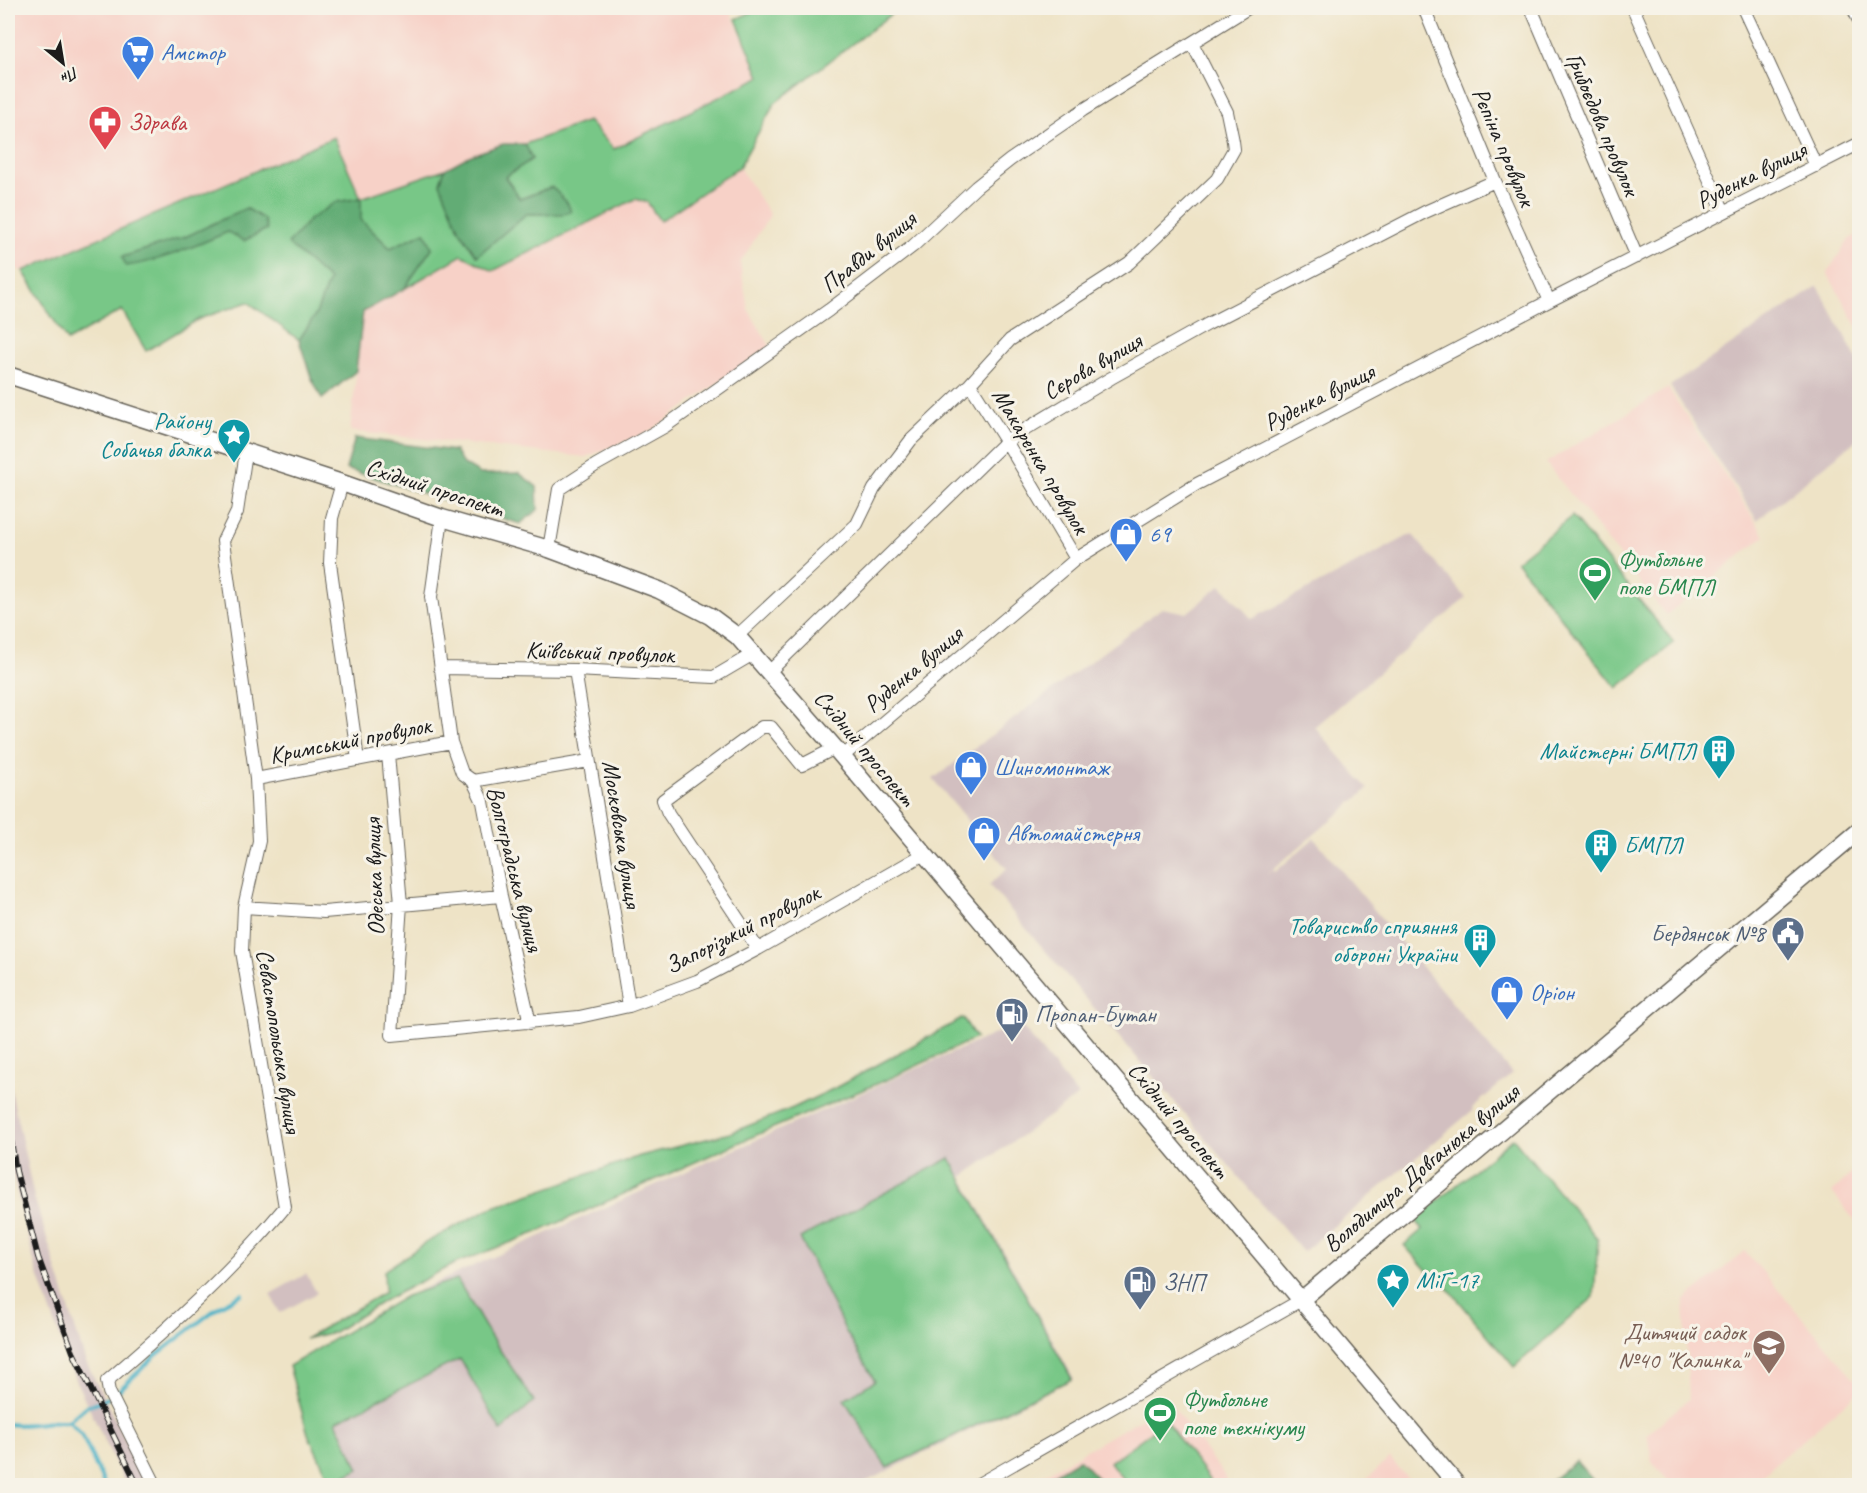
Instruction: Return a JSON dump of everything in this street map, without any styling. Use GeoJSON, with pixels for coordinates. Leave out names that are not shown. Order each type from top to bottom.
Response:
{"type":"FeatureCollection","features":[{"type":"Feature","properties":{"kind":"main road","name":"Східний проспект"},"geometry":{"type":"LineString","coordinates":[[8,375],[342,483],[442,518],[549,549],[659,590],[710,616],[737,636],[839,753],[1458,1485]]}},
{"type":"Feature","properties":{"kind":"main road","name":"Володимира Довганюка вулиця"},"geometry":{"type":"LineString","coordinates":[[1301,1300],[1860,830]]}},
{"type":"Feature","properties":{"kind":"street","name":"Правди вулиця"},"geometry":{"type":"LineString","coordinates":[[549,549],[560,489],[596,465],[664,427],[829,310],[914,246],[976,187],[1010,160],[1083,110],[1248,8]]}},
{"type":"Feature","properties":{"kind":"street","name":"Рєпіна провулок"},"geometry":{"type":"LineString","coordinates":[[1424,8],[1495,181],[1549,301]]}},
{"type":"Feature","properties":{"kind":"street","name":"Грибоєдова провулок"},"geometry":{"type":"LineString","coordinates":[[1531,8],[1637,257]]}},
{"type":"Feature","properties":{"kind":"street"},"geometry":{"type":"LineString","coordinates":[[1633,8],[1724,212]]}},
{"type":"Feature","properties":{"kind":"street"},"geometry":{"type":"LineString","coordinates":[[1743,8],[1816,166]]}},
{"type":"Feature","properties":{"kind":"street"},"geometry":{"type":"LineString","coordinates":[[1853,8],[1860,23]]}},
{"type":"Feature","properties":{"kind":"street"},"geometry":{"type":"LineString","coordinates":[[737,636],[857,524],[874,489],[911,440],[970,384],[1010,340],[1129,263],[1217,179],[1234,149],[1233,141],[1227,112],[1192,43]]}},
{"type":"Feature","properties":{"kind":"street","name":"Руденка вулиця"},"geometry":{"type":"LineString","coordinates":[[758,949],[668,813],[663,800],[762,727],[771,727],[802,765],[839,753],[1076,559],[1197,484],[1860,143]]}},
{"type":"Feature","properties":{"kind":"street","name":"Сєрова вулиця"},"geometry":{"type":"LineString","coordinates":[[770,672],[1006,441],[1111,378],[1208,324],[1425,212],[1495,181]]}},
{"type":"Feature","properties":{"kind":"street","name":"Макаренка провулок"},"geometry":{"type":"LineString","coordinates":[[970,384],[1076,559]]}},
{"type":"Feature","properties":{"kind":"street","name":"Севастопольська вулиця"},"geometry":{"type":"LineString","coordinates":[[156,1485],[109,1392],[107,1381],[164,1332],[285,1207],[242,951],[244,907],[259,841],[256,779],[223,541],[237,512],[246,452]]}},
{"type":"Feature","properties":{"kind":"street"},"geometry":{"type":"LineString","coordinates":[[342,483],[332,518],[330,563],[358,760]]}},
{"type":"Feature","properties":{"kind":"street","name":"Волгоградська вулиця"},"geometry":{"type":"LineString","coordinates":[[442,518],[431,597],[451,742],[462,773],[473,781],[483,802],[501,896],[530,1023]]}},
{"type":"Feature","properties":{"kind":"street","name":"Київський провулок"},"geometry":{"type":"LineString","coordinates":[[440,668],[574,670],[714,677],[753,654]]}},
{"type":"Feature","properties":{"kind":"street","name":"Московська вулиця"},"geometry":{"type":"LineString","coordinates":[[574,670],[628,1006]]}},
{"type":"Feature","properties":{"kind":"street","name":"Кримський провулок"},"geometry":{"type":"LineString","coordinates":[[256,779],[451,742]]}},
{"type":"Feature","properties":{"kind":"street","name":"Одеська вулиця"},"geometry":{"type":"LineString","coordinates":[[388,754],[401,904],[392,1035]]}},
{"type":"Feature","properties":{"kind":"street"},"geometry":{"type":"LineString","coordinates":[[473,781],[589,761]]}},
{"type":"Feature","properties":{"kind":"street","name":"Запорізький провулок"},"geometry":{"type":"LineString","coordinates":[[392,1035],[579,1017],[628,1006],[697,981],[758,949],[924,854]]}},
{"type":"Feature","properties":{"kind":"street"},"geometry":{"type":"LineString","coordinates":[[244,907],[324,912],[501,896]]}},
{"type":"Feature","properties":{"kind":"street","name":"Володимира Довганюка вулиця"},"geometry":{"type":"LineString","coordinates":[[975,1485],[1301,1300]]}},
{"type":"Feature","properties":{"kind":"shaded area"},"geometry":{"type":"Polygon","coordinates":[[[8,8],[729,8],[760,77],[614,149],[588,121],[525,144],[503,144],[469,156],[445,169],[361,198],[334,137],[23,271],[8,267],[8,8]]]}},
{"type":"Feature","properties":{"kind":"shaded area"},"geometry":{"type":"Polygon","coordinates":[[[739,167],[770,215],[740,263],[748,309],[770,346],[649,432],[586,457],[350,431],[363,312],[463,255],[493,270],[635,199],[647,202],[660,221],[739,167]]]}},
{"type":"Feature","properties":{"kind":"shaded area"},"geometry":{"type":"Polygon","coordinates":[[[1859,234],[1859,329],[1827,273],[1848,240],[1859,234]]]}},
{"type":"Feature","properties":{"kind":"shaded area"},"geometry":{"type":"Polygon","coordinates":[[[1818,286],[1859,363],[1859,438],[1757,520],[1670,386],[1818,286]]]}},
{"type":"Feature","properties":{"kind":"shaded area"},"geometry":{"type":"Polygon","coordinates":[[[1668,388],[1765,536],[1666,615],[1546,463],[1668,388]]]}},
{"type":"Feature","properties":{"kind":"shaded area"},"geometry":{"type":"Polygon","coordinates":[[[1412,534],[1466,598],[1315,727],[1368,789],[1266,875],[1273,870],[1275,872],[1314,838],[1512,1074],[1472,1108],[1473,1110],[1303,1252],[989,885],[1007,869],[933,779],[1162,608],[1187,613],[1221,585],[1252,619],[1412,534]]]}},
{"type":"Feature","properties":{"kind":"shaded area"},"geometry":{"type":"Polygon","coordinates":[[[1019,1023],[1078,1096],[962,1177],[1074,1379],[859,1485],[332,1485],[308,1434],[289,1366],[406,1296],[1019,1023]]]}},
{"type":"Feature","properties":{"kind":"shaded area"},"geometry":{"type":"Polygon","coordinates":[[[8,1076],[34,1197],[85,1360],[148,1485],[126,1485],[74,1377],[36,1269],[8,1156],[8,1076]]]}},
{"type":"Feature","properties":{"kind":"shaded area"},"geometry":{"type":"Polygon","coordinates":[[[1859,1167],[1859,1226],[1832,1192],[1859,1167]]]}},
{"type":"Feature","properties":{"kind":"shaded area","name":"Дитячий садок №40 \"Калинка\""},"geometry":{"type":"Polygon","coordinates":[[[1745,1251],[1859,1384],[1859,1391],[1750,1485],[1672,1485],[1652,1462],[1647,1434],[1689,1399],[1684,1301],[1745,1251]]]}},
{"type":"Feature","properties":{"kind":"shaded area"},"geometry":{"type":"Polygon","coordinates":[[[306,1274],[317,1293],[280,1313],[270,1294],[306,1274]]]}},
{"type":"Feature","properties":{"kind":"shaded area"},"geometry":{"type":"Polygon","coordinates":[[[1170,1402],[1231,1485],[1024,1486],[1170,1402]]]}},
{"type":"Feature","properties":{"kind":"shaded area"},"geometry":{"type":"Polygon","coordinates":[[[1390,1458],[1413,1485],[1360,1485],[1390,1458]]]}},
{"type":"Feature","properties":{"kind":"green space"},"geometry":{"type":"Polygon","coordinates":[[[761,8],[899,8],[775,103],[739,167],[660,221],[647,202],[635,199],[493,271],[462,255],[404,289],[432,248],[425,232],[391,249],[361,220],[329,280],[316,314],[299,340],[248,302],[199,319],[146,351],[122,310],[67,341],[23,271],[334,137],[361,198],[445,169],[440,183],[460,231],[477,256],[526,214],[563,214],[552,187],[520,199],[505,177],[532,159],[525,144],[588,121],[614,149],[760,77],[736,19],[761,8]]]}},
{"type":"Feature","properties":{"kind":"green space"},"geometry":{"type":"Polygon","coordinates":[[[503,144],[525,144],[532,159],[505,177],[520,199],[552,187],[568,204],[571,212],[526,214],[477,256],[460,231],[440,183],[445,169],[469,156],[503,144]]]}},
{"type":"Feature","properties":{"kind":"green space"},"geometry":{"type":"Polygon","coordinates":[[[361,198],[361,220],[390,248],[425,232],[432,248],[404,289],[363,312],[356,371],[322,399],[311,377],[299,340],[316,314],[329,280],[288,244],[309,220],[336,202],[361,198]]]}},
{"type":"Feature","properties":{"kind":"green space"},"geometry":{"type":"Polygon","coordinates":[[[246,208],[264,219],[267,229],[244,241],[228,232],[153,261],[126,266],[122,257],[185,237],[246,208]]]}},
{"type":"Feature","properties":{"kind":"green space"},"geometry":{"type":"Polygon","coordinates":[[[355,438],[455,451],[462,463],[480,474],[519,473],[537,487],[538,510],[520,524],[346,469],[355,438]]]}},
{"type":"Feature","properties":{"kind":"green space","name":"Футбольне поле БМПЛ"},"geometry":{"type":"Polygon","coordinates":[[[1572,516],[1674,643],[1617,688],[1516,561],[1572,516]]]}},
{"type":"Feature","properties":{"kind":"green space"},"geometry":{"type":"Polygon","coordinates":[[[963,1018],[976,1038],[893,1077],[538,1232],[454,1264],[385,1300],[334,1332],[305,1339],[385,1292],[384,1271],[427,1242],[488,1209],[640,1156],[730,1133],[793,1108],[835,1088],[963,1018]]]}},
{"type":"Feature","properties":{"kind":"green space"},"geometry":{"type":"Polygon","coordinates":[[[1513,1138],[1598,1239],[1594,1297],[1514,1367],[1444,1283],[1431,1275],[1404,1245],[1423,1229],[1415,1220],[1513,1138]]]}},
{"type":"Feature","properties":{"kind":"green space"},"geometry":{"type":"Polygon","coordinates":[[[950,1158],[1072,1379],[887,1468],[844,1399],[875,1381],[846,1332],[800,1238],[950,1158]]]}},
{"type":"Feature","properties":{"kind":"green space"},"geometry":{"type":"Polygon","coordinates":[[[457,1279],[491,1337],[534,1401],[501,1431],[460,1359],[336,1421],[359,1469],[331,1483],[308,1434],[289,1366],[406,1296],[457,1279]]]}},
{"type":"Feature","properties":{"kind":"green space","name":"Футбольне поле технікуму"},"geometry":{"type":"Polygon","coordinates":[[[1166,1421],[1213,1485],[1127,1485],[1110,1462],[1166,1421]]]}},
{"type":"Feature","properties":{"kind":"green space"},"geometry":{"type":"Polygon","coordinates":[[[1079,1459],[1104,1485],[1036,1485],[1079,1459]]]}},
{"type":"Feature","properties":{"kind":"green space"},"geometry":{"type":"Polygon","coordinates":[[[1576,1461],[1597,1485],[1546,1485],[1576,1461]]]}},
{"type":"Feature","properties":{"kind":"waterway"},"geometry":{"type":"LineString","coordinates":[[114,1395],[154,1357],[221,1305],[242,1294]]}},
{"type":"Feature","properties":{"kind":"waterway"},"geometry":{"type":"LineString","coordinates":[[69,1421],[85,1407],[108,1398]]}},
{"type":"Feature","properties":{"kind":"waterway"},"geometry":{"type":"LineString","coordinates":[[8,1424],[69,1421],[82,1435],[105,1486]]}},
{"type":"Feature","properties":{"kind":"railway"},"geometry":{"type":"LineString","coordinates":[[8,1123],[16,1171],[38,1257],[73,1352],[138,1486]]}},
{"type":"Feature","properties":{"kind":"place","name":"Амстор"},"geometry":{"type":"Point","coordinates":[138,81]}},
{"type":"Feature","properties":{"kind":"place","name":"Здрава"},"geometry":{"type":"Point","coordinates":[105,151]}},
{"type":"Feature","properties":{"kind":"place","name":"Району Собачья балка"},"geometry":{"type":"Point","coordinates":[234,464]}},
{"type":"Feature","properties":{"kind":"place","name":"69"},"geometry":{"type":"Point","coordinates":[1126,563]}},
{"type":"Feature","properties":{"kind":"place","name":"Футбольне поле БМПЛ"},"geometry":{"type":"Point","coordinates":[1595,602]}},
{"type":"Feature","properties":{"kind":"place","name":"Майстерні БМПЛ"},"geometry":{"type":"Point","coordinates":[1719,780]}},
{"type":"Feature","properties":{"kind":"place","name":"Шиномонтаж"},"geometry":{"type":"Point","coordinates":[971,796]}},
{"type":"Feature","properties":{"kind":"place","name":"Автомайстерня"},"geometry":{"type":"Point","coordinates":[984,862]}},
{"type":"Feature","properties":{"kind":"place","name":"БМПЛ"},"geometry":{"type":"Point","coordinates":[1601,874]}},
{"type":"Feature","properties":{"kind":"place","name":"Бердянськ №8"},"geometry":{"type":"Point","coordinates":[1788,962]}},
{"type":"Feature","properties":{"kind":"place","name":"Товариство сприяння обороні України"},"geometry":{"type":"Point","coordinates":[1480,969]}},
{"type":"Feature","properties":{"kind":"place","name":"Оріон"},"geometry":{"type":"Point","coordinates":[1507,1021]}},
{"type":"Feature","properties":{"kind":"place","name":"Пропан-Бутан"},"geometry":{"type":"Point","coordinates":[1012,1043]}},
{"type":"Feature","properties":{"kind":"place","name":"МіГ-17"},"geometry":{"type":"Point","coordinates":[1393,1309]}},
{"type":"Feature","properties":{"kind":"place","name":"ЗНП"},"geometry":{"type":"Point","coordinates":[1140,1311]}},
{"type":"Feature","properties":{"kind":"place","name":"Дитячий садок №40 \"Калинка\""},"geometry":{"type":"Point","coordinates":[1769,1375]}},
{"type":"Feature","properties":{"kind":"place","name":"Футбольне поле технікуму"},"geometry":{"type":"Point","coordinates":[1160,1442]}}]}
